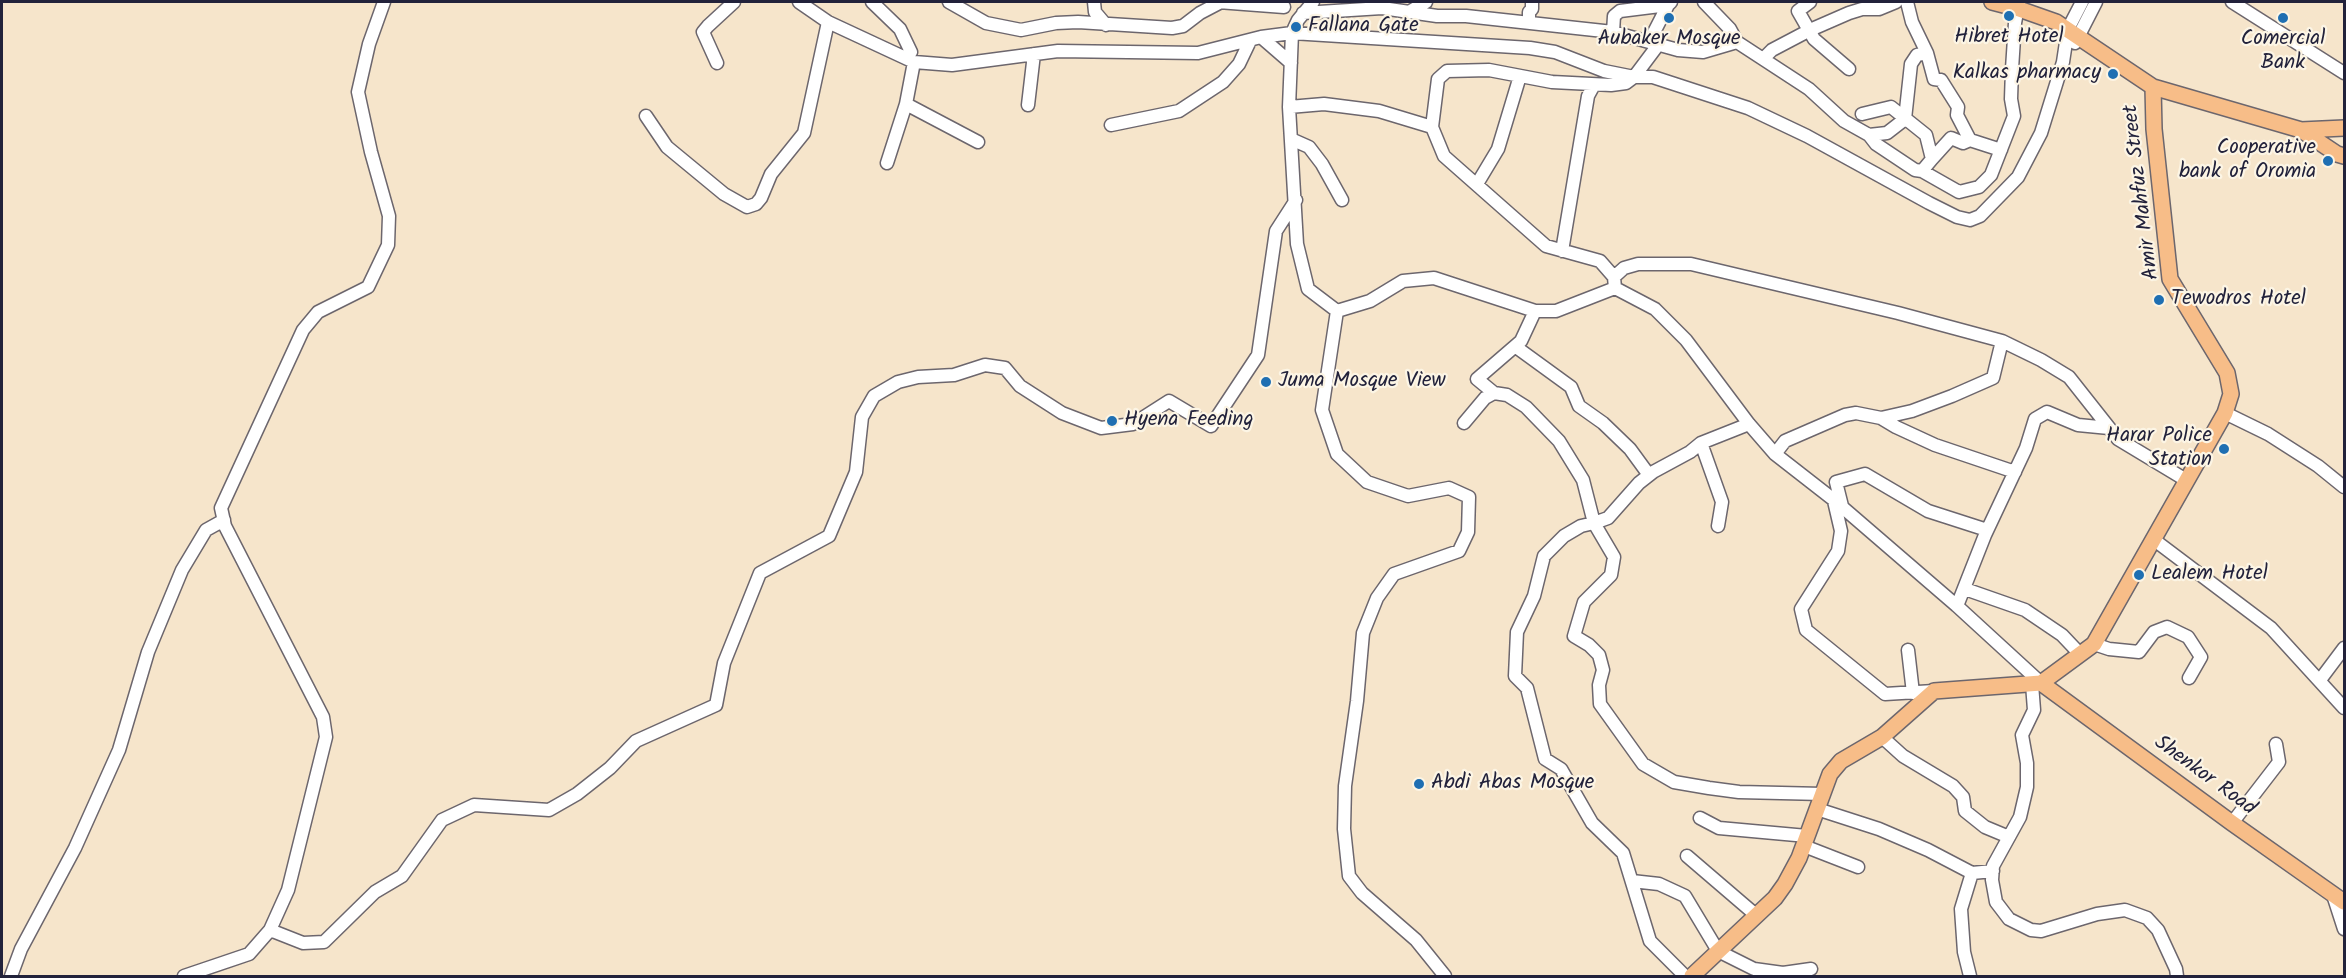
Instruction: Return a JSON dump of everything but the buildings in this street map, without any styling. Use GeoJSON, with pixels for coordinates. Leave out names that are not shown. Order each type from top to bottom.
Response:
{"type":"FeatureCollection","features":[{"type":"Feature","properties":{"kind":"main road"},"geometry":{"type":"LineString","coordinates":[[1992,2],[2019,5],[2074,33],[2153,87],[2301,130],[2337,154],[2344,156]]}},
{"type":"Feature","properties":{"kind":"main road","name":"Amir Mahfuz Street"},"geometry":{"type":"LineString","coordinates":[[2036,684],[2094,644],[2225,413],[2231,394],[2228,373],[2170,279],[2154,129],[2153,87]]}},
{"type":"Feature","properties":{"kind":"main road"},"geometry":{"type":"LineString","coordinates":[[2301,130],[2344,128]]}},
{"type":"Feature","properties":{"kind":"main road"},"geometry":{"type":"LineString","coordinates":[[1692,976],[1775,898],[1785,884],[1805,841],[1830,774],[1841,761],[1882,737],[1934,691],[2036,684]]}},
{"type":"Feature","properties":{"kind":"main road","name":"Shenkor Road"},"geometry":{"type":"LineString","coordinates":[[2036,684],[2339,898]]}},
{"type":"Feature","properties":{"kind":"street"},"geometry":{"type":"LineString","coordinates":[[184,976],[249,954],[270,930],[288,890],[326,737],[323,717],[224,520],[221,508],[303,330],[318,312],[368,287],[388,245],[389,216],[371,152],[358,92],[369,44],[384,2]]}},
{"type":"Feature","properties":{"kind":"street"},"geometry":{"type":"LineString","coordinates":[[717,63],[703,32],[734,2]]}},
{"type":"Feature","properties":{"kind":"street"},"geometry":{"type":"LineString","coordinates":[[799,2],[828,22],[913,57],[952,65],[1058,51],[1198,53],[1255,39],[1292,33],[1530,48],[1555,52],[1604,71],[1634,77],[1653,76],[1748,108],[1807,136],[1929,203],[1957,217],[1970,220],[1980,216],[2018,177],[2041,133],[2082,2]]}},
{"type":"Feature","properties":{"kind":"street"},"geometry":{"type":"LineString","coordinates":[[872,2],[900,29],[913,57],[906,104],[887,163]]}},
{"type":"Feature","properties":{"kind":"street"},"geometry":{"type":"LineString","coordinates":[[949,2],[986,23],[1002,28],[1022,30],[1056,22],[1172,28],[1183,26],[1200,12],[1219,2],[1281,4],[1300,16],[1382,8],[1529,23],[1613,32],[1678,50],[1703,52],[1737,42]]}},
{"type":"Feature","properties":{"kind":"street"},"geometry":{"type":"LineString","coordinates":[[1094,2],[1095,12],[1106,25]]}},
{"type":"Feature","properties":{"kind":"street"},"geometry":{"type":"LineString","coordinates":[[1313,2],[1300,16],[1292,33],[1289,107],[1297,244],[1308,289],[1337,311]]}},
{"type":"Feature","properties":{"kind":"street"},"geometry":{"type":"LineString","coordinates":[[1409,12],[1426,2]]}},
{"type":"Feature","properties":{"kind":"street"},"geometry":{"type":"LineString","coordinates":[[1529,23],[1532,2]]}},
{"type":"Feature","properties":{"kind":"street"},"geometry":{"type":"LineString","coordinates":[[1704,2],[1730,29],[1737,42],[1809,89],[1844,121],[1869,135],[1876,144],[1915,170],[1922,171],[1959,192],[1979,188],[1991,175],[2014,116],[2011,99],[2012,69],[2015,23],[2019,5]]}},
{"type":"Feature","properties":{"kind":"street"},"geometry":{"type":"LineString","coordinates":[[1810,2],[1798,11],[1814,39],[1849,69]]}},
{"type":"Feature","properties":{"kind":"street"},"geometry":{"type":"LineString","coordinates":[[1764,58],[1772,50],[1849,13],[1862,9],[1879,9],[1896,2]]}},
{"type":"Feature","properties":{"kind":"street"},"geometry":{"type":"LineString","coordinates":[[1906,2],[1912,22],[1928,53],[1934,79],[1941,80],[1958,107],[1957,115],[1970,140]]}},
{"type":"Feature","properties":{"kind":"street"},"geometry":{"type":"LineString","coordinates":[[2074,33],[2096,2]]}},
{"type":"Feature","properties":{"kind":"street"},"geometry":{"type":"LineString","coordinates":[[2232,2],[2344,73]]}},
{"type":"Feature","properties":{"kind":"street"},"geometry":{"type":"LineString","coordinates":[[1613,32],[1614,16],[1620,11],[1669,3]]}},
{"type":"Feature","properties":{"kind":"street"},"geometry":{"type":"LineString","coordinates":[[1669,3],[1653,43],[1634,77],[1626,83],[1594,85],[1552,82],[1489,70],[1447,71],[1438,79],[1432,127],[1444,156],[1546,246],[1600,261],[1615,282],[1655,309],[1686,340],[1749,424],[1775,454],[1834,500],[1844,511],[1957,606],[2036,684],[2034,710],[2022,735],[2027,763],[2027,786],[2020,817],[1993,866],[1992,880],[1996,902],[2009,919],[2031,930],[2041,931],[2097,914],[2125,910],[2147,918],[2158,930],[2177,976]]}},
{"type":"Feature","properties":{"kind":"street"},"geometry":{"type":"LineString","coordinates":[[646,116],[667,147],[716,187],[747,207],[756,204],[771,174],[804,133],[828,22]]}},
{"type":"Feature","properties":{"kind":"street"},"geometry":{"type":"LineString","coordinates":[[1255,39],[1291,63]]}},
{"type":"Feature","properties":{"kind":"street"},"geometry":{"type":"LineString","coordinates":[[1111,125],[1179,111],[1223,82],[1239,64],[1255,39]]}},
{"type":"Feature","properties":{"kind":"street"},"geometry":{"type":"LineString","coordinates":[[1869,135],[1887,133],[1905,119],[1911,64],[1917,55],[1928,53]]}},
{"type":"Feature","properties":{"kind":"street"},"geometry":{"type":"LineString","coordinates":[[1028,105],[1034,54]]}},
{"type":"Feature","properties":{"kind":"street"},"geometry":{"type":"LineString","coordinates":[[1477,184],[1498,149],[1520,76]]}},
{"type":"Feature","properties":{"kind":"street"},"geometry":{"type":"LineString","coordinates":[[1562,250],[1587,96],[1594,85]]}},
{"type":"Feature","properties":{"kind":"street"},"geometry":{"type":"LineString","coordinates":[[906,104],[978,142]]}},
{"type":"Feature","properties":{"kind":"street"},"geometry":{"type":"LineString","coordinates":[[1289,107],[1324,104],[1379,111],[1432,127]]}},
{"type":"Feature","properties":{"kind":"street"},"geometry":{"type":"LineString","coordinates":[[1862,114],[1891,107],[1926,135],[1932,159]]}},
{"type":"Feature","properties":{"kind":"street"},"geometry":{"type":"LineString","coordinates":[[1922,171],[1951,138],[1963,143],[1970,140],[2001,150]]}},
{"type":"Feature","properties":{"kind":"street"},"geometry":{"type":"LineString","coordinates":[[1291,139],[1309,147],[1322,164],[1342,200]]}},
{"type":"Feature","properties":{"kind":"street"},"geometry":{"type":"LineString","coordinates":[[270,930],[303,943],[324,942],[375,892],[402,876],[442,820],[474,806],[549,810],[577,794],[610,768],[636,741],[716,705],[724,663],[760,573],[829,536],[856,472],[862,417],[874,396],[898,382],[918,377],[954,375],[984,365],[1005,368],[1020,386],[1062,413],[1101,428],[1133,424],[1169,401],[1211,426],[1258,355],[1276,231],[1296,200]]}},
{"type":"Feature","properties":{"kind":"street"},"geometry":{"type":"LineString","coordinates":[[1337,311],[1370,301],[1403,281],[1434,278],[1535,311],[1556,311],[1615,282],[1624,268],[1638,264],[1690,264],[1898,312],[2002,341],[2069,376],[2118,439],[2186,480]]}},
{"type":"Feature","properties":{"kind":"street"},"geometry":{"type":"LineString","coordinates":[[1337,311],[1322,410],[1337,454],[1367,482],[1408,496],[1449,488],[1469,497],[1468,532],[1459,551],[1394,574],[1377,598],[1363,633],[1357,700],[1345,786],[1344,829],[1348,876],[1362,893],[1416,940],[1445,976]]}},
{"type":"Feature","properties":{"kind":"street"},"geometry":{"type":"LineString","coordinates":[[1535,311],[1521,341],[1477,379],[1494,393],[1507,395],[1526,407],[1559,441],[1583,480],[1594,523],[1614,557],[1611,574],[1584,602],[1574,636],[1589,645],[1599,655],[1603,670],[1599,685],[1600,704],[1643,764],[1674,782],[1709,789],[1820,802],[1928,850],[1972,873],[1993,872]]}},
{"type":"Feature","properties":{"kind":"street"},"geometry":{"type":"LineString","coordinates":[[1775,454],[1785,441],[1845,415],[1856,413],[1881,417],[1912,411],[1993,378],[2002,341]]}},
{"type":"Feature","properties":{"kind":"street"},"geometry":{"type":"LineString","coordinates":[[1516,346],[1570,387],[1579,406],[1603,423],[1630,449],[1649,475]]}},
{"type":"Feature","properties":{"kind":"street"},"geometry":{"type":"LineString","coordinates":[[1464,423],[1485,398],[1494,393]]}},
{"type":"Feature","properties":{"kind":"street"},"geometry":{"type":"LineString","coordinates":[[1957,606],[1987,530],[2026,448],[2036,419],[2048,412],[2078,425],[2109,428]]}},
{"type":"Feature","properties":{"kind":"street"},"geometry":{"type":"LineString","coordinates":[[2225,413],[2268,434],[2318,466],[2344,487]]}},
{"type":"Feature","properties":{"kind":"street"},"geometry":{"type":"LineString","coordinates":[[1881,417],[1896,427],[1935,445],[2015,472]]}},
{"type":"Feature","properties":{"kind":"street"},"geometry":{"type":"LineString","coordinates":[[1685,976],[1650,941],[1623,853],[1592,823],[1561,769],[1545,759],[1527,688],[1515,676],[1517,632],[1534,596],[1544,556],[1564,536],[1581,526],[1608,518],[1639,483],[1701,443],[1749,424]]}},
{"type":"Feature","properties":{"kind":"street"},"geometry":{"type":"LineString","coordinates":[[1701,443],[1722,502],[1718,526]]}},
{"type":"Feature","properties":{"kind":"street"},"geometry":{"type":"LineString","coordinates":[[1844,511],[1836,482],[1865,474],[1928,510],[1987,530]]}},
{"type":"Feature","properties":{"kind":"street"},"geometry":{"type":"LineString","coordinates":[[1834,500],[1841,531],[1838,551],[1801,609],[1806,630],[1885,694],[1934,691]]}},
{"type":"Feature","properties":{"kind":"street"},"geometry":{"type":"LineString","coordinates":[[11,976],[21,949],[75,848],[119,750],[148,652],[182,570],[206,530],[224,520]]}},
{"type":"Feature","properties":{"kind":"street"},"geometry":{"type":"LineString","coordinates":[[2154,539],[2271,628],[2344,708]]}},
{"type":"Feature","properties":{"kind":"street"},"geometry":{"type":"LineString","coordinates":[[1965,589],[2025,610],[2062,635],[2080,654]]}},
{"type":"Feature","properties":{"kind":"street"},"geometry":{"type":"LineString","coordinates":[[2094,644],[2109,649],[2139,652],[2154,632],[2167,627],[2188,637],[2201,657],[2189,678]]}},
{"type":"Feature","properties":{"kind":"street"},"geometry":{"type":"LineString","coordinates":[[2320,680],[2344,648]]}},
{"type":"Feature","properties":{"kind":"street"},"geometry":{"type":"LineString","coordinates":[[1908,650],[1913,693]]}},
{"type":"Feature","properties":{"kind":"street"},"geometry":{"type":"LineString","coordinates":[[1882,737],[1903,756],[1953,786],[1963,797],[1965,811],[1985,827],[2009,837]]}},
{"type":"Feature","properties":{"kind":"street"},"geometry":{"type":"LineString","coordinates":[[2232,823],[2279,762],[2276,744]]}},
{"type":"Feature","properties":{"kind":"street"},"geometry":{"type":"LineString","coordinates":[[1700,818],[1719,828],[1805,841],[1858,867]]}},
{"type":"Feature","properties":{"kind":"street"},"geometry":{"type":"LineString","coordinates":[[1687,856],[1756,916]]}},
{"type":"Feature","properties":{"kind":"street"},"geometry":{"type":"LineString","coordinates":[[1970,976],[1964,952],[1961,909],[1972,873]]}},
{"type":"Feature","properties":{"kind":"street"},"geometry":{"type":"LineString","coordinates":[[1632,882],[1659,884],[1685,896],[1718,951],[1754,969],[1790,974],[1811,969]]}},
{"type":"Feature","properties":{"kind":"street"},"geometry":{"type":"LineString","coordinates":[[2339,898],[2344,928]]}},
{"type":"Feature","properties":{"kind":"place","name":"Hibret Hotel"},"geometry":{"type":"Point","coordinates":[2009,16]}},
{"type":"Feature","properties":{"kind":"place","name":"Aubaker Mosque"},"geometry":{"type":"Point","coordinates":[1669,18]}},
{"type":"Feature","properties":{"kind":"place","name":"Comercial Bank"},"geometry":{"type":"Point","coordinates":[2283,18]}},
{"type":"Feature","properties":{"kind":"place","name":"Fallana Gate"},"geometry":{"type":"Point","coordinates":[1296,27]}},
{"type":"Feature","properties":{"kind":"place","name":"Kalkas pharmacy"},"geometry":{"type":"Point","coordinates":[2113,74]}},
{"type":"Feature","properties":{"kind":"place","name":"Cooperative bank of Oromia"},"geometry":{"type":"Point","coordinates":[2328,161]}},
{"type":"Feature","properties":{"kind":"place","name":"Tewodros Hotel"},"geometry":{"type":"Point","coordinates":[2159,300]}},
{"type":"Feature","properties":{"kind":"place","name":"Juma Mosque View"},"geometry":{"type":"Point","coordinates":[1266,382]}},
{"type":"Feature","properties":{"kind":"place","name":"Hyena Feeding"},"geometry":{"type":"Point","coordinates":[1112,421]}},
{"type":"Feature","properties":{"kind":"place","name":"Harar Police Station"},"geometry":{"type":"Point","coordinates":[2224,449]}},
{"type":"Feature","properties":{"kind":"place","name":"Lealem Hotel"},"geometry":{"type":"Point","coordinates":[2139,575]}},
{"type":"Feature","properties":{"kind":"place","name":"Abdi Abas Mosque"},"geometry":{"type":"Point","coordinates":[1419,784]}}]}
